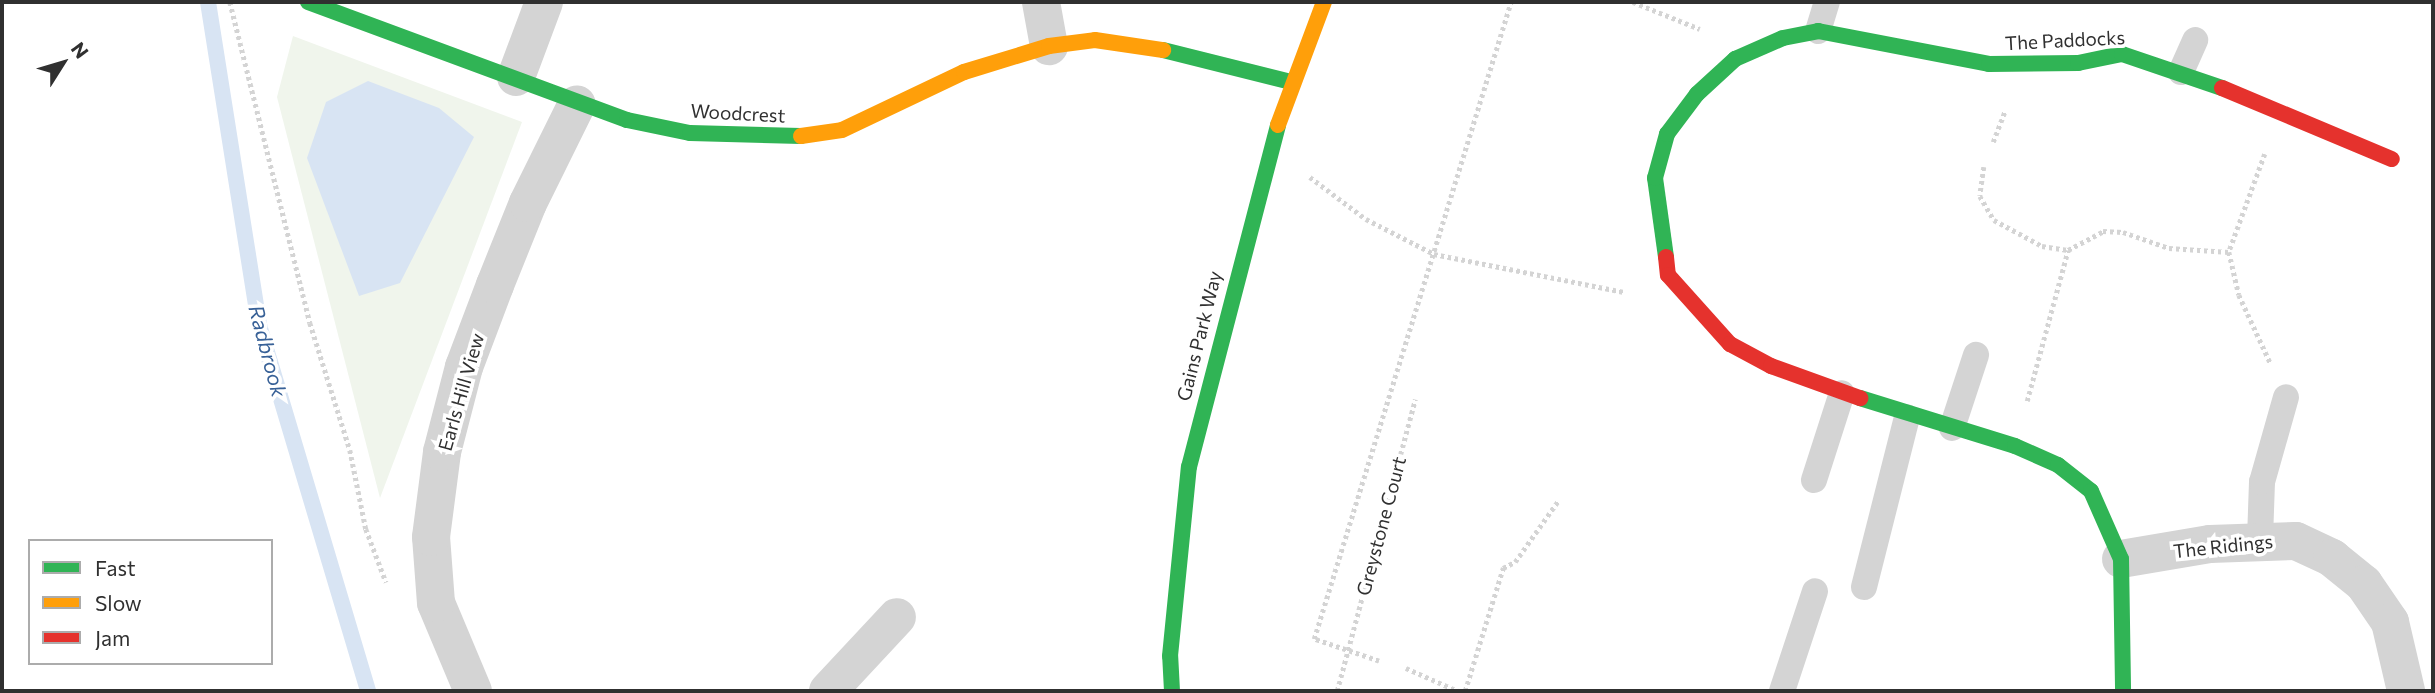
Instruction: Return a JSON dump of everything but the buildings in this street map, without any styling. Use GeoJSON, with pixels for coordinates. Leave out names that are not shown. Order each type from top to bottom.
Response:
{"type":"FeatureCollection","features":[{"type":"Feature","properties":{"kind":"street","name":"Woodcrest"},"geometry":{"type":"LineString","coordinates":[[308,2],[516,77],[577,104],[627,120],[690,132],[786,138],[842,130],[964,72],[1049,47],[1095,40],[1156,48],[1291,82]]}},
{"type":"Feature","properties":{"kind":"street"},"geometry":{"type":"LineString","coordinates":[[516,77],[544,2]]}},
{"type":"Feature","properties":{"kind":"street"},"geometry":{"type":"LineString","coordinates":[[1041,2],[1049,47]]}},
{"type":"Feature","properties":{"kind":"street","name":"Gains Park Way"},"geometry":{"type":"LineString","coordinates":[[1172,691],[1170,656],[1189,467],[1269,147],[1291,82],[1324,2]]}},
{"type":"Feature","properties":{"kind":"street","name":"The Paddocks"},"geometry":{"type":"LineString","coordinates":[[1668,275],[1655,178],[1667,134],[1697,93],[1735,59],[1818,30],[1989,64],[2078,63],[2122,54],[2181,72],[2392,159]]}},
{"type":"Feature","properties":{"kind":"street","name":"Earls Hill View"},"geometry":{"type":"LineString","coordinates":[[473,691],[436,603],[431,537],[442,452],[464,367],[495,285],[528,203],[577,104]]}},
{"type":"Feature","properties":{"kind":"street"},"geometry":{"type":"LineString","coordinates":[[1668,275],[1730,344],[1771,366],[1908,416],[2015,446],[2059,465],[2091,491],[2121,559],[2123,691]]}},
{"type":"Feature","properties":{"kind":"street","name":"The Ridings"},"geometry":{"type":"LineString","coordinates":[[2121,559],[2260,539],[2295,541],[2332,558],[2364,584],[2390,622],[2406,691]]}},
{"type":"Feature","properties":{"kind":"street"},"geometry":{"type":"LineString","coordinates":[[828,691],[897,618]]}},
{"type":"Feature","properties":{"kind":"lane"},"geometry":{"type":"LineString","coordinates":[[1818,30],[1827,2]]}},
{"type":"Feature","properties":{"kind":"lane"},"geometry":{"type":"LineString","coordinates":[[2181,72],[2195,40]]}},
{"type":"Feature","properties":{"kind":"lane"},"geometry":{"type":"LineString","coordinates":[[1952,428],[1976,355]]}},
{"type":"Feature","properties":{"kind":"lane"},"geometry":{"type":"LineString","coordinates":[[1814,480],[1842,393]]}},
{"type":"Feature","properties":{"kind":"lane"},"geometry":{"type":"LineString","coordinates":[[2260,539],[2262,482],[2286,397]]}},
{"type":"Feature","properties":{"kind":"lane"},"geometry":{"type":"LineString","coordinates":[[1864,587],[1908,416]]}},
{"type":"Feature","properties":{"kind":"lane"},"geometry":{"type":"LineString","coordinates":[[1782,691],[1815,591]]}},
{"type":"Feature","properties":{"kind":"path"},"geometry":{"type":"LineString","coordinates":[[230,2],[310,323],[350,450],[366,529],[390,593]]}},
{"type":"Feature","properties":{"kind":"path"},"geometry":{"type":"LineString","coordinates":[[1379,661],[1347,653],[1314,639],[1511,2]]}},
{"type":"Feature","properties":{"kind":"path"},"geometry":{"type":"LineString","coordinates":[[1633,2],[1756,50]]}},
{"type":"Feature","properties":{"kind":"path"},"geometry":{"type":"LineString","coordinates":[[2280,114],[2229,252],[2239,295],[2286,397]]}},
{"type":"Feature","properties":{"kind":"path"},"geometry":{"type":"LineString","coordinates":[[1269,147],[1366,219],[1433,254],[1642,295],[1668,275]]}},
{"type":"Feature","properties":{"kind":"path"},"geometry":{"type":"LineString","coordinates":[[1984,167],[1980,196],[1994,220],[2042,246],[2068,250],[2103,231],[2123,232],[2169,248],[2229,252]]}},
{"type":"Feature","properties":{"kind":"path"},"geometry":{"type":"LineString","coordinates":[[2015,446],[2068,250]]}},
{"type":"Feature","properties":{"kind":"path","name":"Greystone Court"},"geometry":{"type":"LineString","coordinates":[[1337,691],[1415,398]]}},
{"type":"Feature","properties":{"kind":"path"},"geometry":{"type":"LineString","coordinates":[[1465,691],[1503,568],[1515,562],[1558,501]]}},
{"type":"Feature","properties":{"kind":"path"},"geometry":{"type":"LineString","coordinates":[[1406,668],[1458,691]]}},
{"type":"Feature","properties":{"kind":"shaded area"},"geometry":{"type":"Polygon","coordinates":[[[293,36],[522,122],[380,498],[277,97],[293,36]]]}},
{"type":"Feature","properties":{"kind":"water"},"geometry":{"type":"Polygon","coordinates":[[[368,81],[439,108],[474,137],[400,283],[359,296],[307,158],[326,102],[368,81]]]}},
{"type":"Feature","properties":{"kind":"waterway","name":"Radbrook"},"geometry":{"type":"LineString","coordinates":[[208,2],[259,325],[368,691]]}},
{"type":"Feature","properties":{"kind":"traffic: fast"},"geometry":{"type":"LineString","coordinates":[[308,2],[627,120],[690,133],[801,136]]}},
{"type":"Feature","properties":{"kind":"traffic: fast"},"geometry":{"type":"LineString","coordinates":[[1666,257],[1655,178],[1667,134],[1697,94],[1735,59],[1783,38],[1818,31],[1989,64],[2078,63],[2122,54],[2222,88]]}},
{"type":"Feature","properties":{"kind":"traffic: fast"},"geometry":{"type":"LineString","coordinates":[[1163,50],[1291,82]]}},
{"type":"Feature","properties":{"kind":"traffic: fast"},"geometry":{"type":"LineString","coordinates":[[1172,691],[1170,656],[1189,467],[1278,125]]}},
{"type":"Feature","properties":{"kind":"traffic: fast"},"geometry":{"type":"LineString","coordinates":[[1860,398],[2015,446],[2058,465],[2091,491],[2121,559],[2123,691]]}},
{"type":"Feature","properties":{"kind":"traffic: slow"},"geometry":{"type":"LineString","coordinates":[[1278,125],[1324,2]]}},
{"type":"Feature","properties":{"kind":"traffic: slow"},"geometry":{"type":"LineString","coordinates":[[801,136],[842,130],[964,72],[1049,46],[1095,40],[1163,50]]}},
{"type":"Feature","properties":{"kind":"traffic: jam"},"geometry":{"type":"LineString","coordinates":[[2222,88],[2392,159]]}},
{"type":"Feature","properties":{"kind":"traffic: jam"},"geometry":{"type":"LineString","coordinates":[[1666,257],[1668,275],[1730,344],[1771,366],[1860,398]]}}]}
